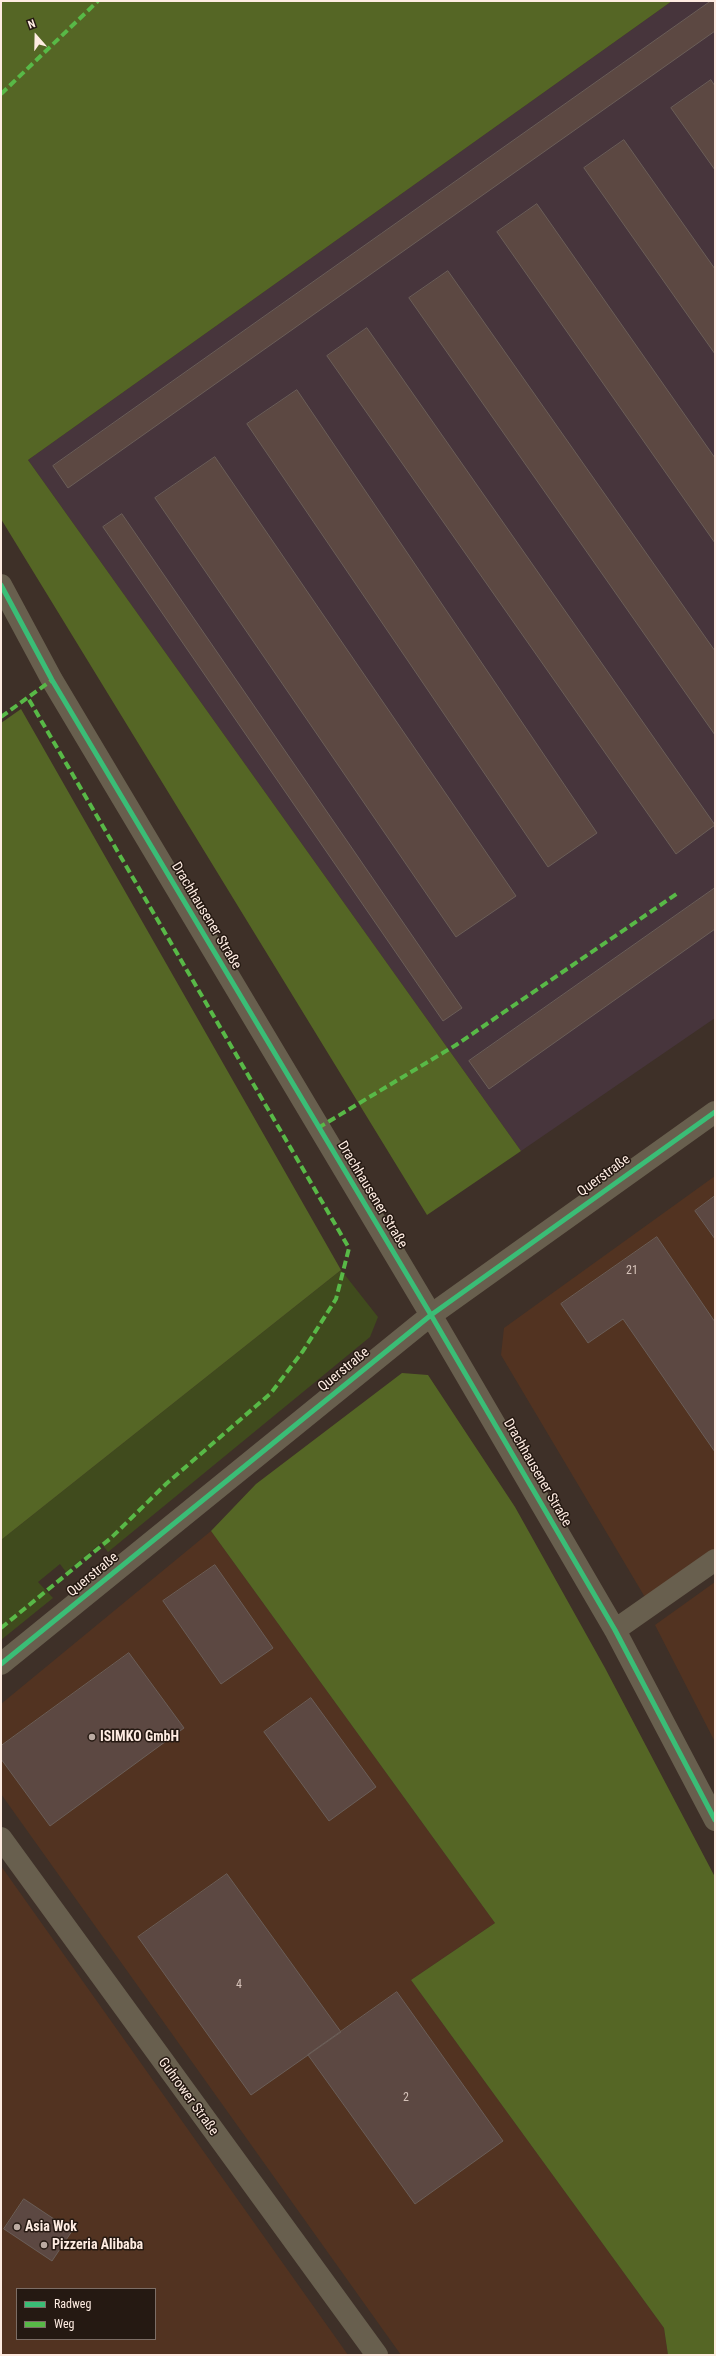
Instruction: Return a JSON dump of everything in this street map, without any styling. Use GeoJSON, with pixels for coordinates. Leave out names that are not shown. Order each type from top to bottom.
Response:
{"type":"FeatureCollection","features":[{"type":"Feature","properties":{"kind":"street","name":"Drachhausener Straße"},"geometry":{"type":"LineString","coordinates":[[1,585],[56,687],[431,1315],[615,1630],[715,1820]]}},
{"type":"Feature","properties":{"kind":"street","name":"Querstraße"},"geometry":{"type":"LineString","coordinates":[[1,1664],[431,1315],[715,1112]]}},
{"type":"Feature","properties":{"kind":"street"},"geometry":{"type":"LineString","coordinates":[[615,1630],[715,1560]]}},
{"type":"Feature","properties":{"kind":"street","name":"Guhrower Straße"},"geometry":{"type":"LineString","coordinates":[[1,1838],[377,2355]]}},
{"type":"Feature","properties":{"kind":"shaded area"},"geometry":{"type":"Polygon","coordinates":[[[672,1],[715,1],[715,1018],[521,1151],[28,460],[672,1]]]}},
{"type":"Feature","properties":{"kind":"shaded area"},"geometry":{"type":"Polygon","coordinates":[[[715,1176],[715,1557],[649,1604],[501,1355],[504,1328],[715,1176]]]}},
{"type":"Feature","properties":{"kind":"shaded area"},"geometry":{"type":"Polygon","coordinates":[[[211,1531],[495,1923],[411,1980],[664,2328],[668,2355],[401,2355],[1,1794],[1,1704],[211,1531]]]}},
{"type":"Feature","properties":{"kind":"shaded area"},"geometry":{"type":"Polygon","coordinates":[[[715,1582],[715,1742],[655,1625],[715,1582]]]}},
{"type":"Feature","properties":{"kind":"shaded area"},"geometry":{"type":"Polygon","coordinates":[[[1,1866],[348,2355],[1,2355],[1,1866]]]}},
{"type":"Feature","properties":{"kind":"green space"},"geometry":{"type":"Polygon","coordinates":[[[1,1],[672,1],[28,460],[521,1151],[427,1215],[1,519],[1,1]]]}},
{"type":"Feature","properties":{"kind":"green space"},"geometry":{"type":"Polygon","coordinates":[[[21,709],[341,1270],[1,1540],[1,723],[21,709]]]}},
{"type":"Feature","properties":{"kind":"green space"},"geometry":{"type":"Polygon","coordinates":[[[341,1270],[378,1317],[370,1337],[108,1552],[101,1543],[66,1572],[60,1564],[38,1582],[53,1598],[1,1640],[1,1540],[341,1270]]]}},
{"type":"Feature","properties":{"kind":"green space"},"geometry":{"type":"Polygon","coordinates":[[[402,1373],[428,1375],[515,1507],[605,1668],[715,1877],[715,2355],[668,2355],[664,2328],[411,1980],[495,1923],[211,1531],[256,1484],[402,1373]]]}},
{"type":"Feature","properties":{"kind":"building"},"geometry":{"type":"Polygon","coordinates":[[[711,1],[715,1],[715,31],[68,488],[53,466],[711,1]]]}},
{"type":"Feature","properties":{"kind":"building"},"geometry":{"type":"Polygon","coordinates":[[[711,80],[715,86],[715,170],[671,108],[711,80]]]}},
{"type":"Feature","properties":{"kind":"building"},"geometry":{"type":"Polygon","coordinates":[[[624,140],[715,269],[715,354],[584,168],[624,140]]]}},
{"type":"Feature","properties":{"kind":"building"},"geometry":{"type":"Polygon","coordinates":[[[537,204],[715,458],[715,543],[497,232],[537,204]]]}},
{"type":"Feature","properties":{"kind":"building"},"geometry":{"type":"Polygon","coordinates":[[[448,271],[715,651],[715,735],[409,298],[448,271]]]}},
{"type":"Feature","properties":{"kind":"building"},"geometry":{"type":"Polygon","coordinates":[[[367,328],[715,825],[676,854],[327,356],[367,328]]]}},
{"type":"Feature","properties":{"kind":"building"},"geometry":{"type":"Polygon","coordinates":[[[297,390],[597,833],[548,867],[247,424],[297,390]]]}},
{"type":"Feature","properties":{"kind":"building"},"geometry":{"type":"Polygon","coordinates":[[[215,457],[516,896],[456,937],[155,498],[215,457]]]}},
{"type":"Feature","properties":{"kind":"building"},"geometry":{"type":"Polygon","coordinates":[[[122,514],[462,1008],[443,1021],[103,527],[122,514]]]}},
{"type":"Feature","properties":{"kind":"building"},"geometry":{"type":"Polygon","coordinates":[[[715,888],[715,929],[489,1089],[469,1061],[715,888]]]}},
{"type":"Feature","properties":{"kind":"building"},"geometry":{"type":"Polygon","coordinates":[[[715,1196],[715,1239],[695,1211],[715,1196]]]}},
{"type":"Feature","properties":{"kind":"building"},"geometry":{"type":"Polygon","coordinates":[[[657,1237],[715,1322],[715,1452],[623,1319],[588,1343],[561,1304],[657,1237]]]}},
{"type":"Feature","properties":{"kind":"building"},"geometry":{"type":"Polygon","coordinates":[[[215,1565],[273,1648],[221,1684],[163,1601],[215,1565]]]}},
{"type":"Feature","properties":{"kind":"building","name":"ISIMKO GmbH"},"geometry":{"type":"Polygon","coordinates":[[[129,1653],[184,1728],[50,1826],[1,1759],[1,1746],[129,1653]]]}},
{"type":"Feature","properties":{"kind":"building"},"geometry":{"type":"Polygon","coordinates":[[[311,1698],[376,1787],[329,1821],[264,1732],[311,1698]]]}},
{"type":"Feature","properties":{"kind":"building"},"geometry":{"type":"Polygon","coordinates":[[[227,1874],[341,2032],[251,2095],[138,1937],[227,1874]]]}},
{"type":"Feature","properties":{"kind":"building"},"geometry":{"type":"Polygon","coordinates":[[[397,1992],[503,2141],[415,2204],[308,2055],[397,1992]]]}},
{"type":"Feature","properties":{"kind":"building"},"geometry":{"type":"Polygon","coordinates":[[[24,2199],[72,2231],[52,2261],[4,2229],[24,2199]]]}},
{"type":"Feature","properties":{"kind":"marked path"},"geometry":{"type":"LineString","coordinates":[[1,94],[98,1]]}},
{"type":"Feature","properties":{"kind":"marked path"},"geometry":{"type":"LineString","coordinates":[[1,717],[52,680]]}},
{"type":"Feature","properties":{"kind":"marked path"},"geometry":{"type":"LineString","coordinates":[[1,1628],[111,1538],[166,1484],[271,1393],[303,1351],[336,1299],[349,1248],[28,698]]}},
{"type":"Feature","properties":{"kind":"marked path"},"geometry":{"type":"LineString","coordinates":[[318,1128],[456,1045],[678,893]]}},
{"type":"Feature","properties":{"kind":"cycle path"},"geometry":{"type":"LineString","coordinates":[[1,585],[52,680],[431,1315],[615,1630],[715,1820]]}},
{"type":"Feature","properties":{"kind":"cycle path"},"geometry":{"type":"LineString","coordinates":[[1,1664],[431,1315],[715,1112]]}},
{"type":"Feature","properties":{"kind":"place","name":"ISIMKO GmbH"},"geometry":{"type":"Point","coordinates":[92,1737]}},
{"type":"Feature","properties":{"kind":"place","name":"Asia Wok"},"geometry":{"type":"Point","coordinates":[17,2227]}},
{"type":"Feature","properties":{"kind":"place","name":"Pizzeria Alibaba"},"geometry":{"type":"Point","coordinates":[44,2245]}}]}
